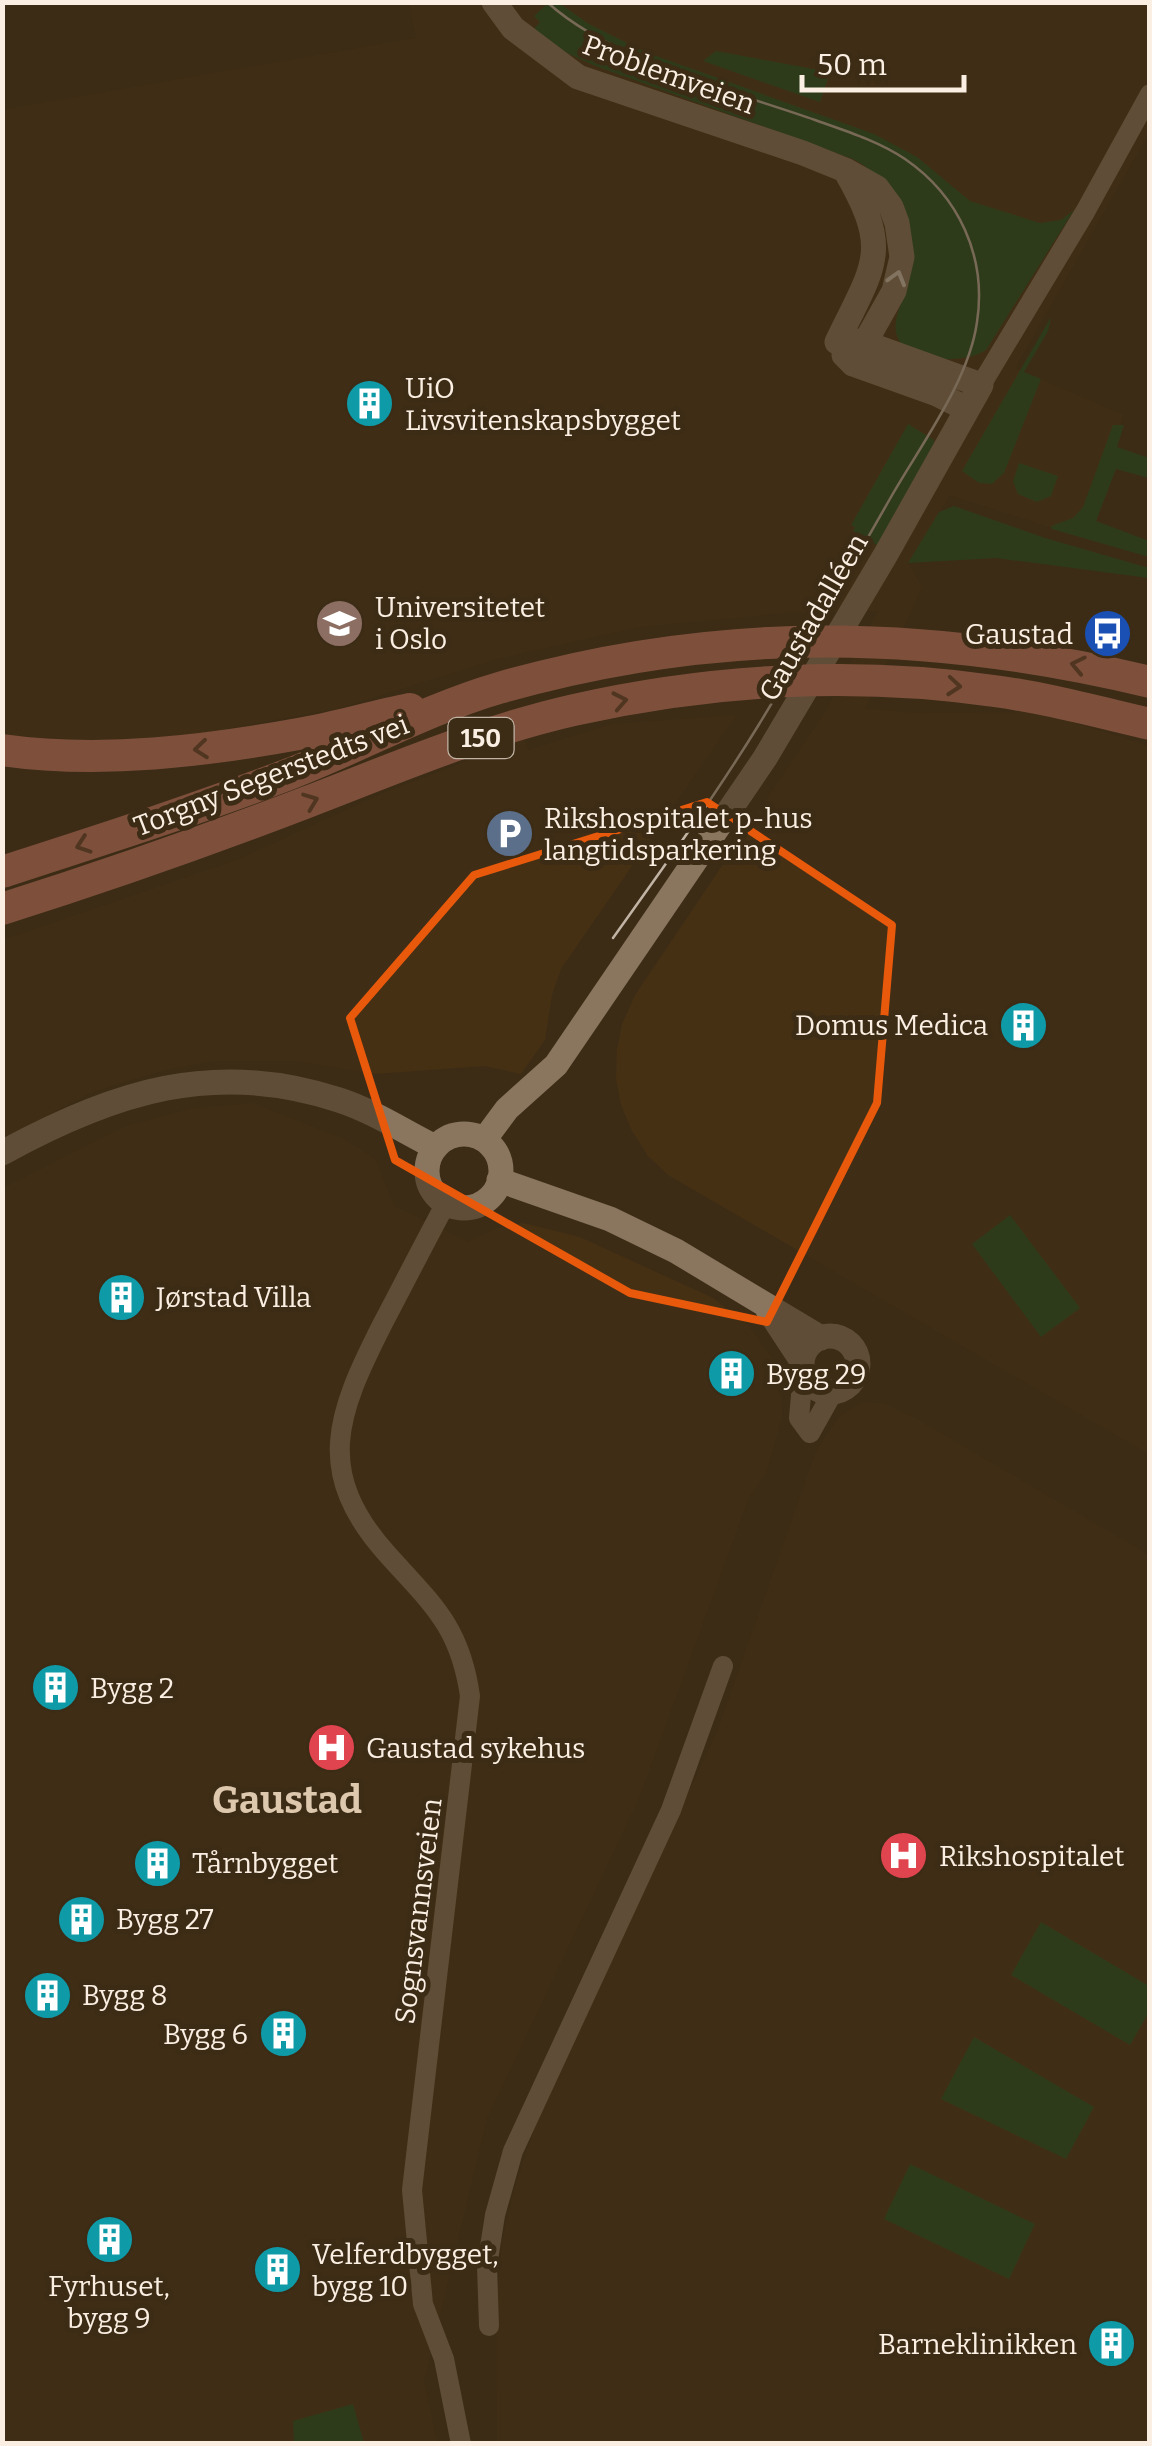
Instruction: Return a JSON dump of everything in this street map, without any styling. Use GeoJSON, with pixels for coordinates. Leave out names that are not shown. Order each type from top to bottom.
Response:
{"type":"FeatureCollection","features":[{"type":"Feature","properties":{"kind":"highway","name":"Torgny Segerstedts vei"},"geometry":{"type":"LineString","coordinates":[[2,872],[291,773],[468,698],[658,653],[777,642],[896,641],[1044,658],[1150,682]]}},
{"type":"Feature","properties":{"kind":"highway","name":"Torgny Segerstedts vei"},"geometry":{"type":"LineString","coordinates":[[2,910],[220,835],[520,724],[644,696],[754,683],[877,681],[954,686],[1055,701]]}},
{"type":"Feature","properties":{"kind":"highway"},"geometry":{"type":"LineString","coordinates":[[2,750],[124,755],[202,750],[468,698]]}},
{"type":"Feature","properties":{"kind":"highway"},"geometry":{"type":"LineString","coordinates":[[1055,701],[1108,726],[1150,739]]}},
{"type":"Feature","properties":{"kind":"highway","name":"150"},"geometry":{"type":"LineString","coordinates":[[1055,701],[1150,724]]}},
{"type":"Feature","properties":{"kind":"street","name":"Problemveien"},"geometry":{"type":"LineString","coordinates":[[494,2],[513,28],[578,77],[845,170],[877,188],[898,223],[898,280],[859,353]]}},
{"type":"Feature","properties":{"kind":"street","name":"Gaustadalléen"},"geometry":{"type":"LineString","coordinates":[[484,1140],[507,1110],[556,1064],[765,758],[1150,94]]}},
{"type":"Feature","properties":{"kind":"street"},"geometry":{"type":"LineString","coordinates":[[845,170],[869,214],[874,253],[868,277],[837,342],[967,409]]}},
{"type":"Feature","properties":{"kind":"street"},"geometry":{"type":"LineString","coordinates":[[859,353],[981,385]]}},
{"type":"Feature","properties":{"kind":"street"},"geometry":{"type":"LineString","coordinates":[[2,1152],[100,1104],[157,1089],[219,1080],[266,1083],[340,1101],[436,1146]]}},
{"type":"Feature","properties":{"kind":"street"},"geometry":{"type":"LineString","coordinates":[[454,1135],[484,1140],[497,1155],[500,1180],[494,1192],[477,1206],[446,1204],[437,1197],[427,1178],[426,1167],[436,1146],[454,1135]]}},
{"type":"Feature","properties":{"kind":"street"},"geometry":{"type":"LineString","coordinates":[[500,1180],[610,1219],[719,1275],[820,1338],[845,1340],[858,1360],[852,1381],[833,1392],[810,1433],[798,1418],[802,1367],[808,1347],[820,1338]]}},
{"type":"Feature","properties":{"kind":"street","name":"Sognsvannsveien"},"geometry":{"type":"LineString","coordinates":[[446,1204],[355,1379],[342,1414],[340,1450],[344,1482],[358,1518],[448,1624],[462,1654],[470,1696],[412,2190],[423,2304],[444,2359],[461,2444]]}},
{"type":"Feature","properties":{"kind":"street"},"geometry":{"type":"LineString","coordinates":[[767,1308],[812,1386],[833,1392]]}},
{"type":"Feature","properties":{"kind":"street"},"geometry":{"type":"LineString","coordinates":[[489,2326],[487,2266],[513,2151],[671,1810],[724,1666]]}},
{"type":"Feature","properties":{"kind":"highlighted area"},"geometry":{"type":"Polygon","coordinates":[[[707,802],[892,925],[877,1103],[767,1322],[630,1293],[395,1160],[350,1018],[474,875],[707,802]]]}},
{"type":"Feature","properties":{"kind":"shaded area","name":"Universitetet i Oslo"},"geometry":{"type":"Polygon","coordinates":[[[409,3],[1149,3],[1149,133],[1015,368],[1123,415],[1090,540],[950,495],[908,563],[922,587],[865,709],[916,713],[1039,712],[1149,746],[1149,1454],[668,1175],[648,1156],[621,1105],[616,1079],[617,1050],[622,1024],[635,995],[826,711],[878,611],[794,612],[638,627],[497,659],[336,709],[187,736],[87,740],[3,735],[2,110],[416,38],[409,3]]]}},
{"type":"Feature","properties":{"kind":"shaded area"},"geometry":{"type":"Polygon","coordinates":[[[736,715],[561,969],[552,995],[545,1040],[521,1074],[484,1066],[376,1074],[297,1061],[212,1061],[161,1071],[92,1092],[3,1138],[3,940],[240,859],[381,794],[525,739],[528,750],[613,724],[736,715]]]}},
{"type":"Feature","properties":{"kind":"shaded area","name":"Gaustad sykehus"},"geometry":{"type":"Polygon","coordinates":[[[253,1103],[344,1139],[376,1160],[394,1206],[468,1242],[497,1228],[523,1223],[580,1237],[713,1298],[749,1326],[774,1361],[781,1383],[782,1416],[766,1474],[749,1497],[639,1798],[487,2118],[424,2381],[437,2443],[3,2444],[3,1188],[126,1126],[190,1109],[253,1103]]]}},
{"type":"Feature","properties":{"kind":"shaded area","name":"Rikshospitalet"},"geometry":{"type":"Polygon","coordinates":[[[863,1402],[885,1404],[920,1421],[1149,1555],[1149,2443],[497,2444],[496,2302],[502,2243],[514,2190],[542,2105],[717,1732],[817,1449],[840,1416],[863,1402]]]}},
{"type":"Feature","properties":{"kind":"green space"},"geometry":{"type":"Polygon","coordinates":[[[548,3],[559,3],[589,24],[645,52],[874,134],[917,157],[970,201],[1040,223],[1061,220],[1074,210],[986,350],[951,359],[912,352],[903,345],[896,329],[906,276],[886,211],[867,168],[853,159],[567,53],[534,29],[540,22],[534,16],[548,3]]]}},
{"type":"Feature","properties":{"kind":"green space"},"geometry":{"type":"Polygon","coordinates":[[[716,51],[830,72],[820,102],[703,61],[716,51]]]}},
{"type":"Feature","properties":{"kind":"green space"},"geometry":{"type":"Polygon","coordinates":[[[1051,317],[1048,331],[1024,372],[1041,379],[1004,473],[992,484],[979,483],[962,471],[1051,317]]]}},
{"type":"Feature","properties":{"kind":"green space"},"geometry":{"type":"Polygon","coordinates":[[[908,424],[934,440],[933,446],[877,545],[853,531],[855,527],[851,525],[908,424]]]}},
{"type":"Feature","properties":{"kind":"green space"},"geometry":{"type":"Polygon","coordinates":[[[1113,425],[1124,425],[1117,447],[1149,458],[1149,478],[1116,469],[1096,521],[1149,541],[1149,557],[1051,526],[1073,518],[1083,507],[1113,425]]]}},
{"type":"Feature","properties":{"kind":"green space"},"geometry":{"type":"Polygon","coordinates":[[[1019,463],[1058,476],[1051,496],[1037,502],[1018,494],[1013,481],[1019,463]]]}},
{"type":"Feature","properties":{"kind":"green space"},"geometry":{"type":"Polygon","coordinates":[[[954,506],[1149,568],[1149,578],[996,558],[908,563],[939,512],[954,506]]]}},
{"type":"Feature","properties":{"kind":"green space"},"geometry":{"type":"Polygon","coordinates":[[[1010,1215],[1080,1308],[1041,1337],[972,1244],[1010,1215]]]}},
{"type":"Feature","properties":{"kind":"green space"},"geometry":{"type":"Polygon","coordinates":[[[1041,1922],[1149,1986],[1149,2012],[1130,2045],[1011,1975],[1041,1922]]]}},
{"type":"Feature","properties":{"kind":"green space"},"geometry":{"type":"Polygon","coordinates":[[[974,2037],[1094,2107],[1066,2159],[941,2099],[974,2037]]]}},
{"type":"Feature","properties":{"kind":"green space"},"geometry":{"type":"Polygon","coordinates":[[[910,2164],[1035,2224],[1009,2279],[884,2219],[910,2164]]]}},
{"type":"Feature","properties":{"kind":"green space"},"geometry":{"type":"Polygon","coordinates":[[[353,2404],[364,2443],[294,2443],[293,2421],[353,2404]]]}},
{"type":"Feature","properties":{"kind":"tram line"},"geometry":{"type":"LineString","coordinates":[[547,2],[574,23],[638,58],[850,132],[905,159],[924,174],[954,210],[965,230],[978,274],[977,322],[972,344],[942,412],[758,726],[613,938]]}},
{"type":"Feature","properties":{"kind":"place","name":"UiO Livsvitenskapsbygget"},"geometry":{"type":"Point","coordinates":[370,404]}},
{"type":"Feature","properties":{"kind":"place","name":"Universitetet i Oslo"},"geometry":{"type":"Point","coordinates":[340,623]}},
{"type":"Feature","properties":{"kind":"place","name":"Gaustad"},"geometry":{"type":"Point","coordinates":[1108,634]}},
{"type":"Feature","properties":{"kind":"place","name":"Rikshospitalet p-hus langtidsparkering"},"geometry":{"type":"Point","coordinates":[509,834]}},
{"type":"Feature","properties":{"kind":"place","name":"Domus Medica"},"geometry":{"type":"Point","coordinates":[1023,1025]}},
{"type":"Feature","properties":{"kind":"place","name":"Jørstad Villa"},"geometry":{"type":"Point","coordinates":[121,1297]}},
{"type":"Feature","properties":{"kind":"place","name":"Bygg 29"},"geometry":{"type":"Point","coordinates":[731,1374]}},
{"type":"Feature","properties":{"kind":"place","name":"Bygg 2"},"geometry":{"type":"Point","coordinates":[55,1688]}},
{"type":"Feature","properties":{"kind":"place","name":"Gaustad sykehus"},"geometry":{"type":"Point","coordinates":[331,1748]}},
{"type":"Feature","properties":{"kind":"place","name":"Rikshospitalet"},"geometry":{"type":"Point","coordinates":[904,1856]}},
{"type":"Feature","properties":{"kind":"place","name":"Tårnbygget"},"geometry":{"type":"Point","coordinates":[157,1863]}},
{"type":"Feature","properties":{"kind":"place","name":"Bygg 27"},"geometry":{"type":"Point","coordinates":[81,1919]}},
{"type":"Feature","properties":{"kind":"place","name":"Bygg 8"},"geometry":{"type":"Point","coordinates":[47,1995]}},
{"type":"Feature","properties":{"kind":"place","name":"Bygg 6"},"geometry":{"type":"Point","coordinates":[283,2034]}},
{"type":"Feature","properties":{"kind":"place","name":"Fyrhuset, bygg 9"},"geometry":{"type":"Point","coordinates":[109,2239]}},
{"type":"Feature","properties":{"kind":"place","name":"Velferdbygget, bygg 10"},"geometry":{"type":"Point","coordinates":[277,2270]}},
{"type":"Feature","properties":{"kind":"place","name":"Barneklinikken"},"geometry":{"type":"Point","coordinates":[1112,2344]}},
{"type":"Feature","properties":{"kind":"district","name":"Gaustad"},"geometry":{"type":"Point","coordinates":[287,1800]}}]}
